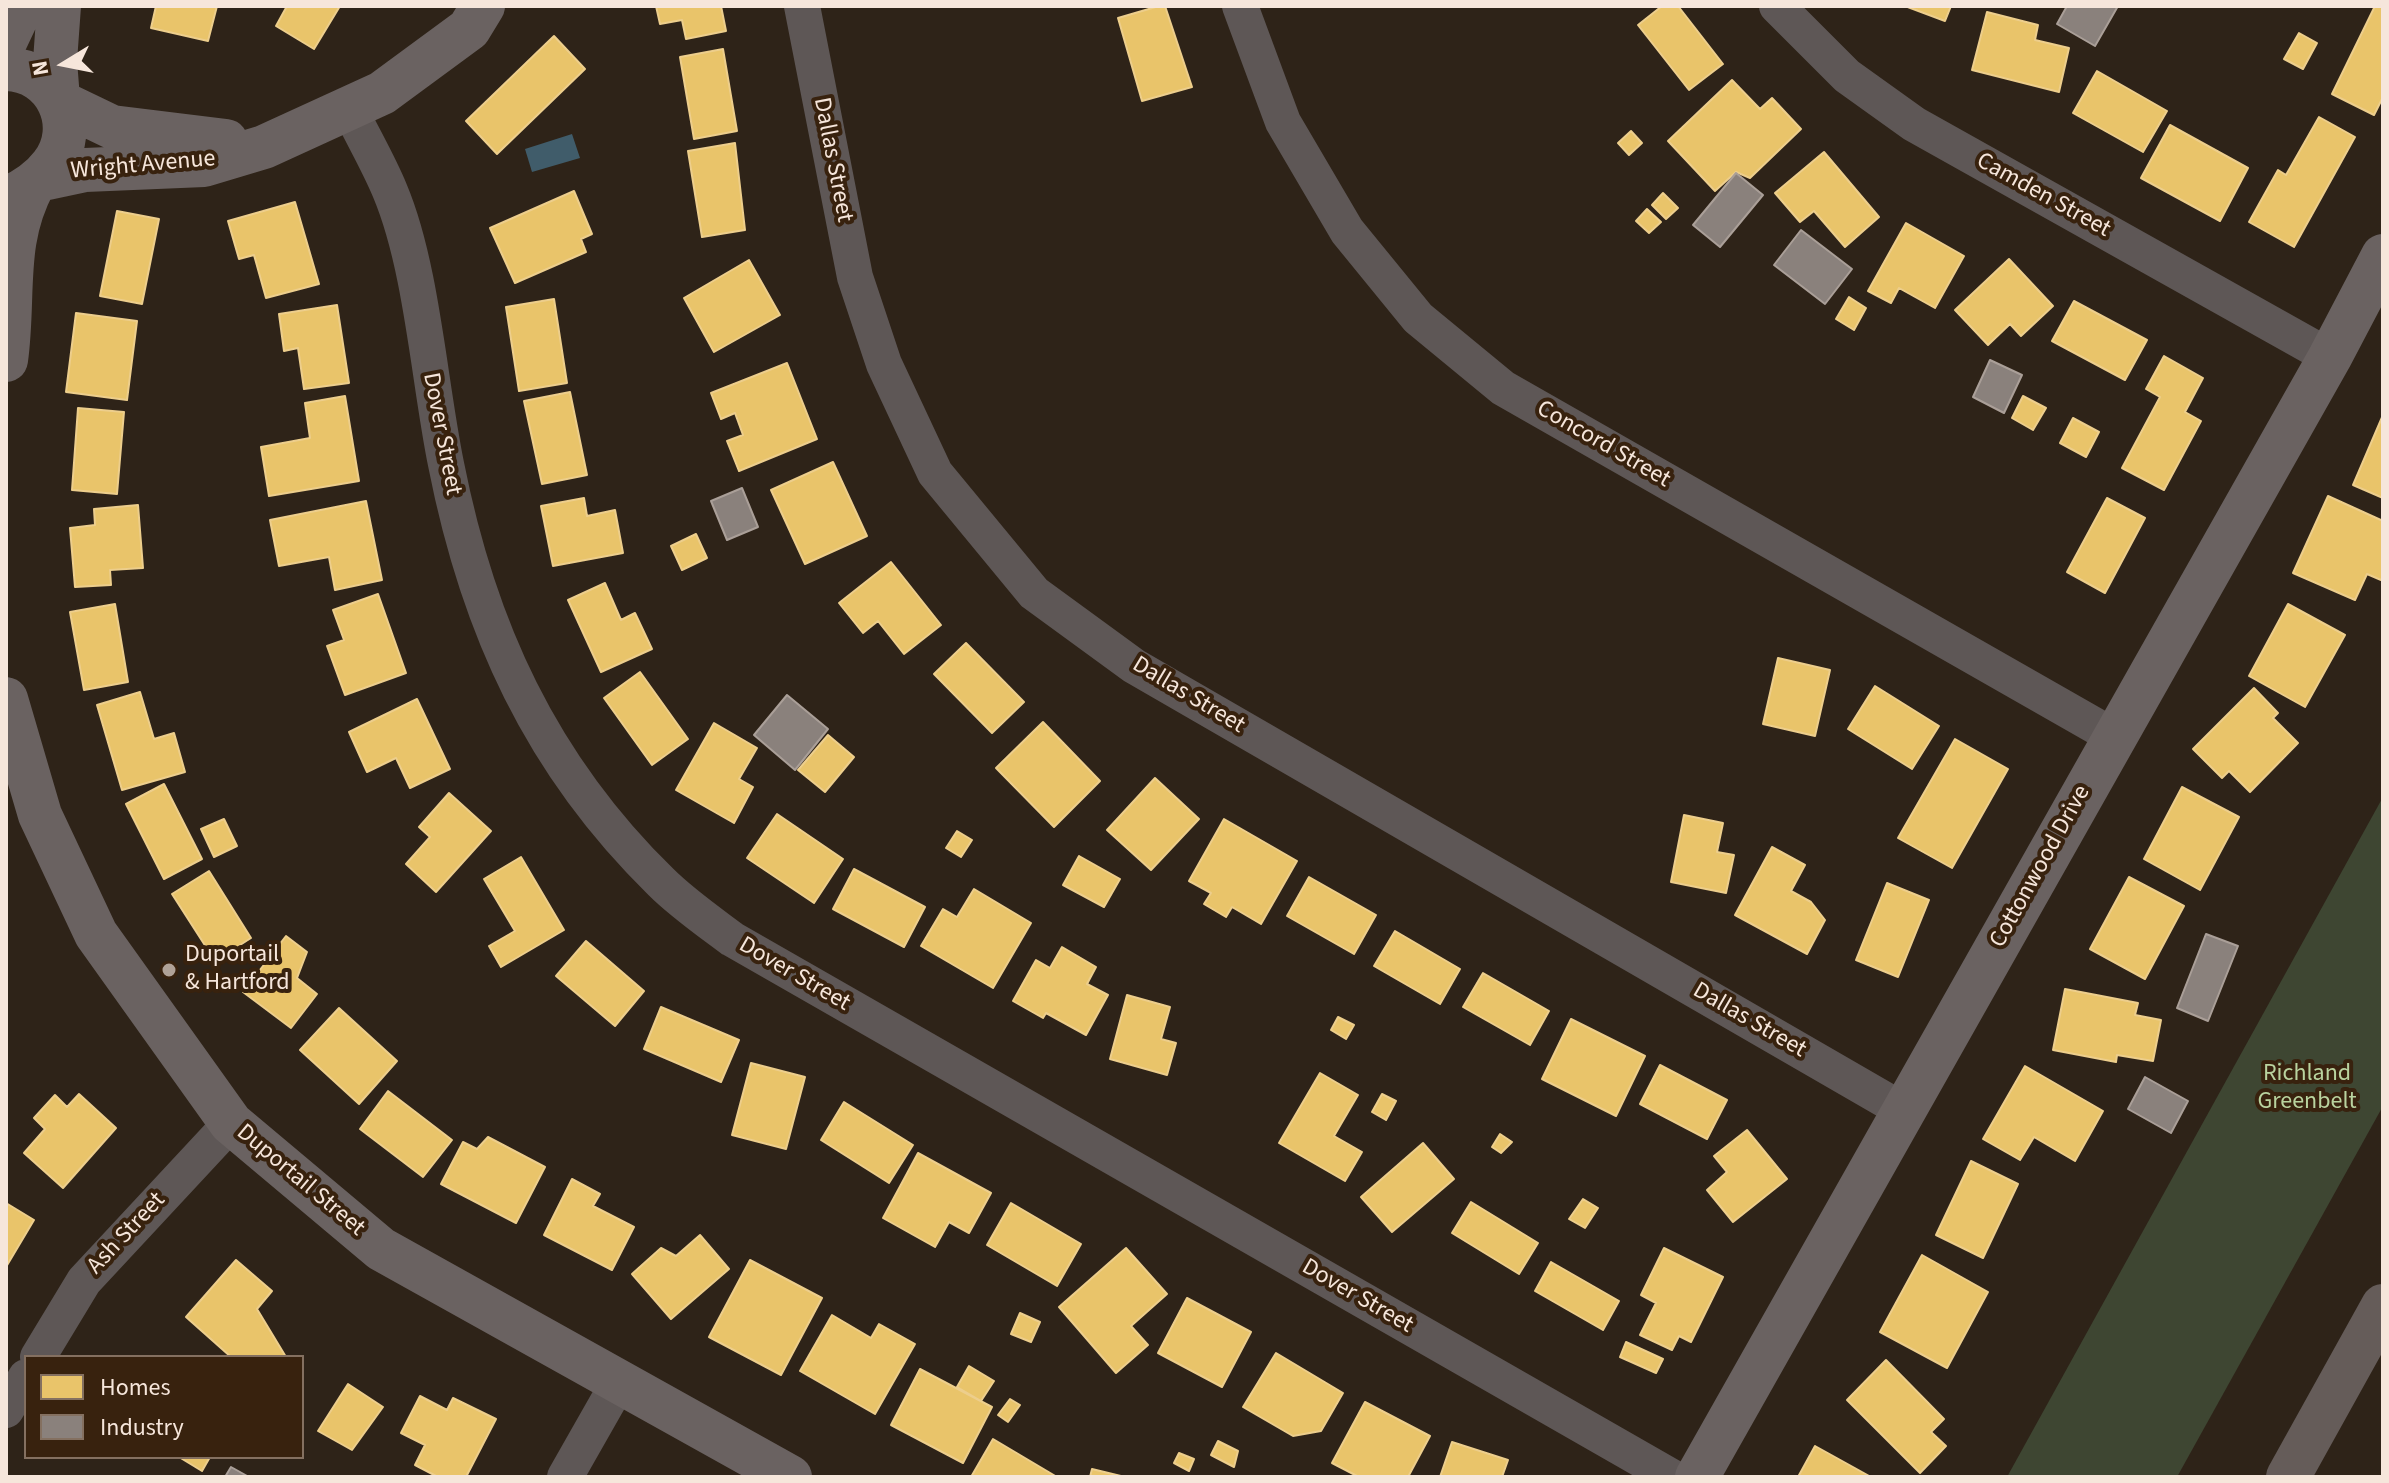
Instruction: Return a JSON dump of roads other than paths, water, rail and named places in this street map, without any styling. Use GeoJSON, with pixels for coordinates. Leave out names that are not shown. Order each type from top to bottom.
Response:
{"type":"FeatureCollection","features":[{"type":"Feature","properties":{"kind":"highway"},"geometry":{"type":"LineString","coordinates":[[2288,1477],[2383,1306]]}},
{"type":"Feature","properties":{"kind":"street"},"geometry":{"type":"LineString","coordinates":[[6,40],[22,6]]}},
{"type":"Feature","properties":{"kind":"street"},"geometry":{"type":"LineString","coordinates":[[6,360],[12,310],[11,248],[26,187],[52,165],[63,143],[65,118],[59,100],[55,61],[59,6]]}},
{"type":"Feature","properties":{"kind":"street","name":"Wright Avenue"},"geometry":{"type":"LineString","coordinates":[[26,187],[85,170],[204,165],[243,155],[350,110],[382,93],[469,29],[483,6]]}},
{"type":"Feature","properties":{"kind":"street","name":"Dallas Street"},"geometry":{"type":"LineString","coordinates":[[802,6],[855,277],[884,364],[935,473],[1034,593],[1134,666],[1906,1112]]}},
{"type":"Feature","properties":{"kind":"street","name":"Concord Street"},"geometry":{"type":"LineString","coordinates":[[1240,6],[1283,122],[1347,231],[1418,318],[1503,388],[2113,736]]}},
{"type":"Feature","properties":{"kind":"street","name":"Camden Street"},"geometry":{"type":"LineString","coordinates":[[1777,6],[1847,76],[1914,124],[2330,357]]}},
{"type":"Feature","properties":{"kind":"street","name":"Wright Avenue"},"geometry":{"type":"LineString","coordinates":[[6,69],[33,74],[48,85],[59,100],[112,127],[216,141],[292,134]]}},
{"type":"Feature","properties":{"kind":"street","name":"Dover Street"},"geometry":{"type":"LineString","coordinates":[[350,110],[391,193],[411,268],[446,465],[468,563],[496,642],[559,762],[610,828],[662,884],[732,939],[1672,1477]]}},
{"type":"Feature","properties":{"kind":"street","name":"Cottonwood Drive"},"geometry":{"type":"LineString","coordinates":[[1697,1477],[1906,1112],[2113,736],[2330,357],[2383,256]]}},
{"type":"Feature","properties":{"kind":"street","name":"Duportail Street"},"geometry":{"type":"LineString","coordinates":[[6,699],[13,756],[56,854],[96,934],[231,1123],[381,1249],[790,1477]]}},
{"type":"Feature","properties":{"kind":"street","name":"Ash Street"},"geometry":{"type":"LineString","coordinates":[[39,1355],[84,1281],[231,1123]]}},
{"type":"Feature","properties":{"kind":"street"},"geometry":{"type":"LineString","coordinates":[[6,1410],[24,1380]]}},
{"type":"Feature","properties":{"kind":"street"},"geometry":{"type":"LineString","coordinates":[[565,1477],[619,1382]]}},
{"type":"Feature","properties":{"kind":"water"},"geometry":{"type":"Polygon","coordinates":[[[572,134],[580,158],[532,172],[525,149],[572,134]]]}},
{"type":"Feature","properties":{"kind":"place","name":"Duportail & Hartford"},"geometry":{"type":"Point","coordinates":[169,970]}},
{"type":"Feature","properties":{"kind":"park label","name":"Richland Greenbelt"},"geometry":{"type":"Point","coordinates":[2307,1089]}}]}
